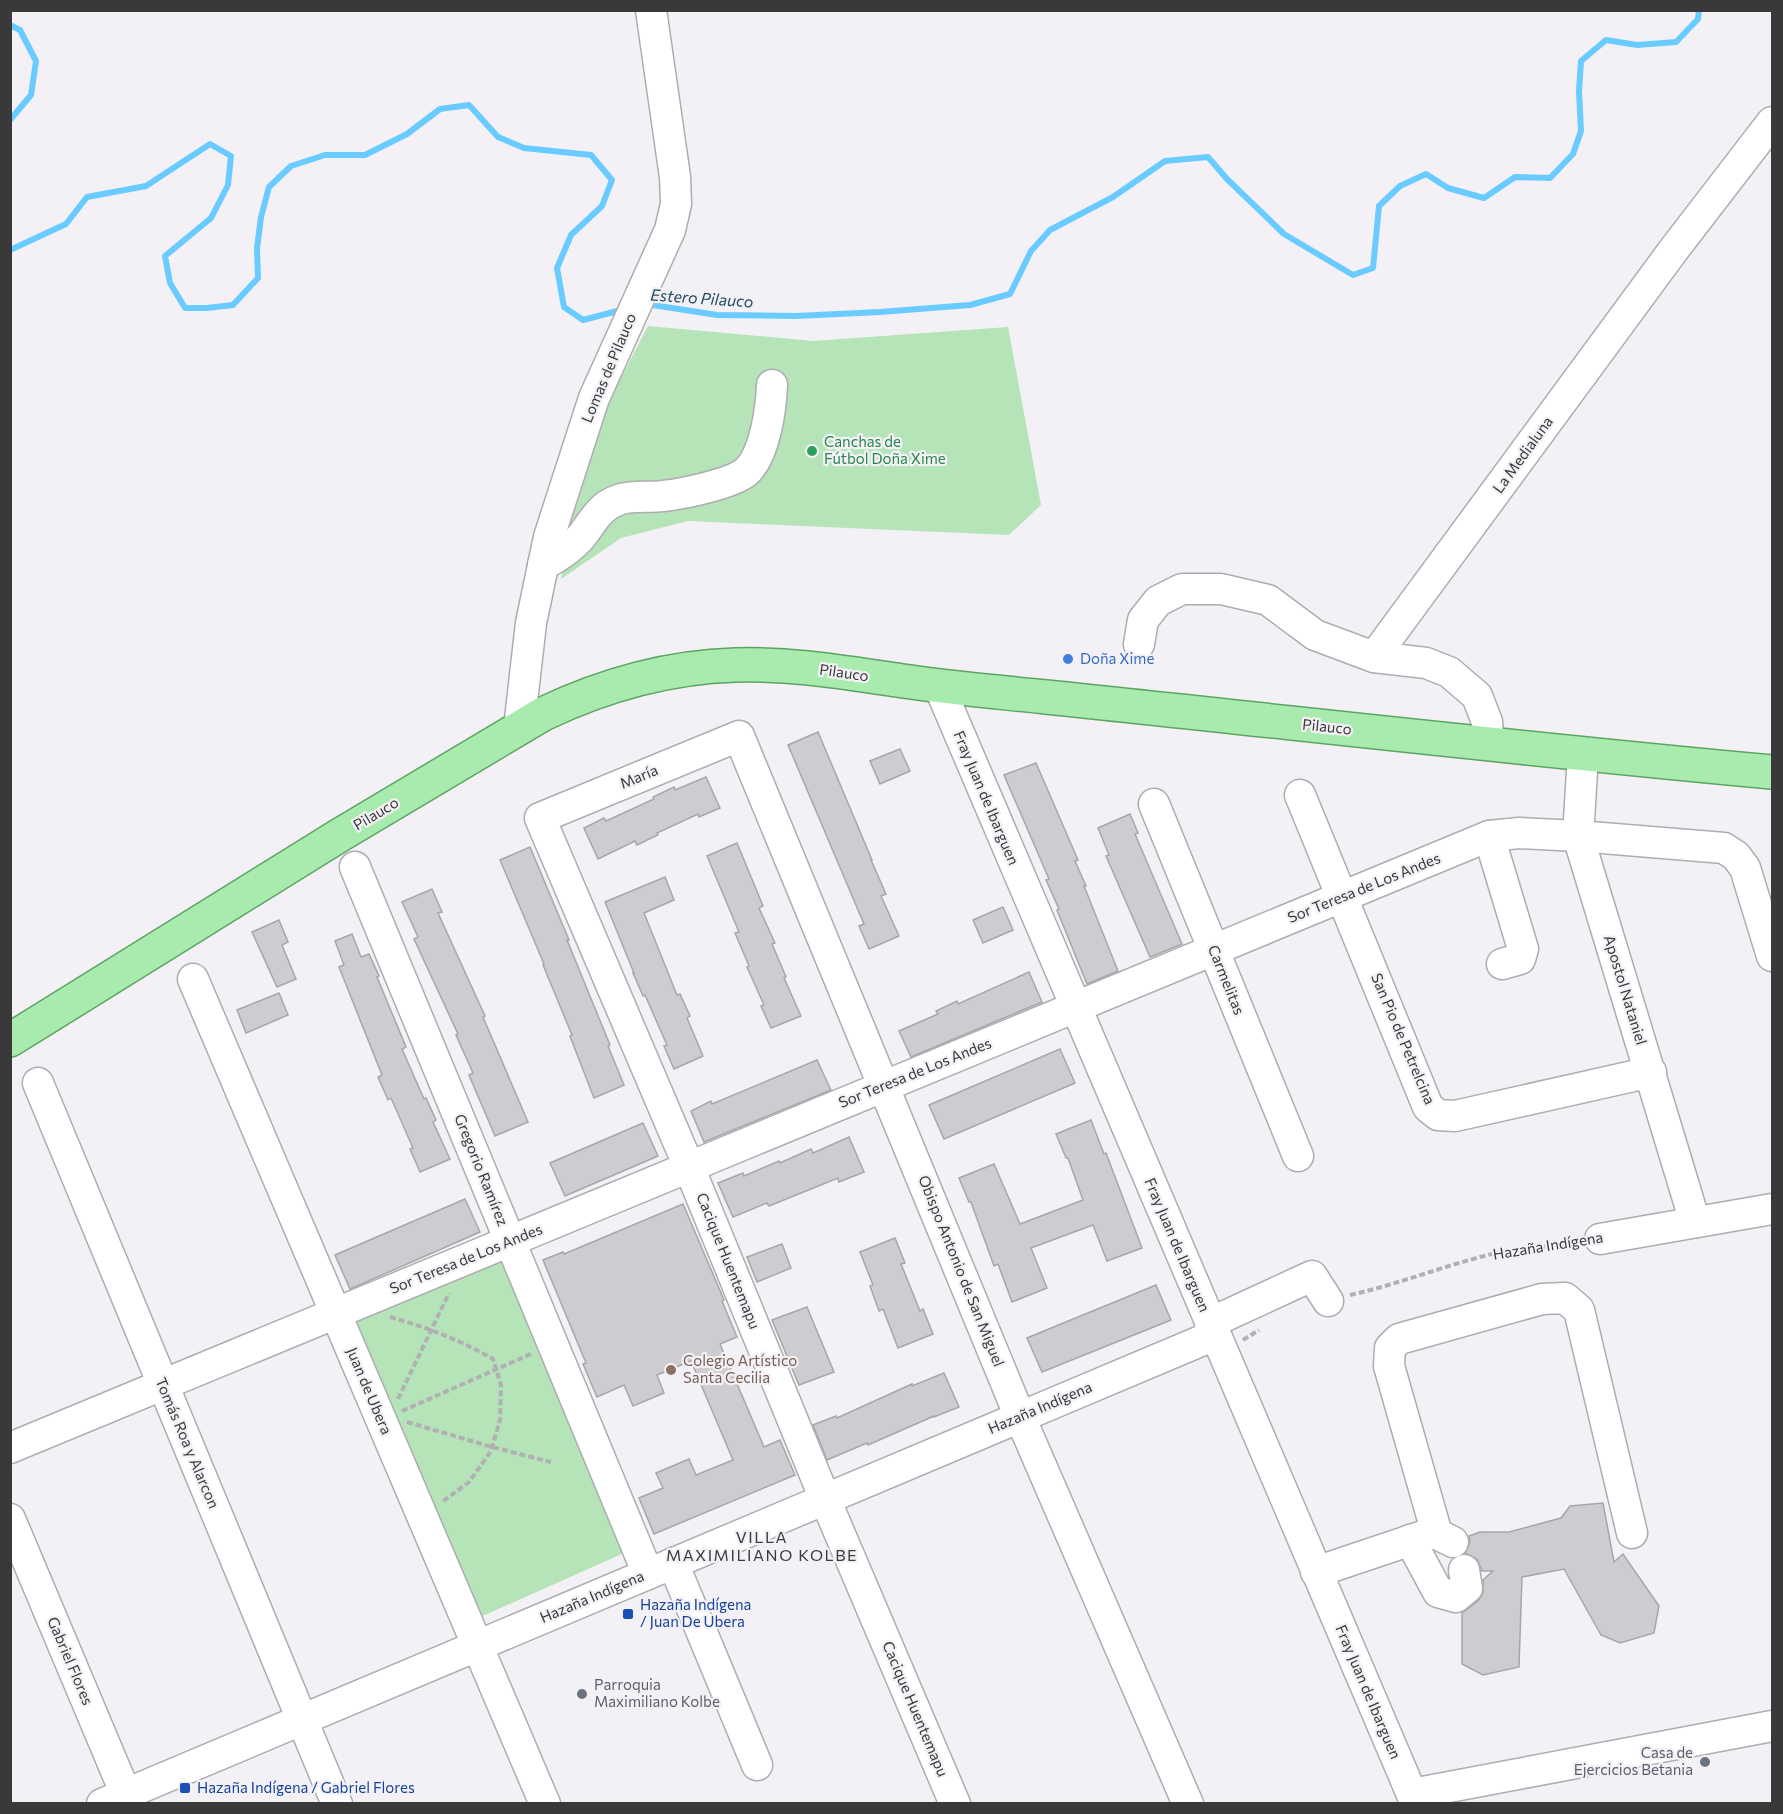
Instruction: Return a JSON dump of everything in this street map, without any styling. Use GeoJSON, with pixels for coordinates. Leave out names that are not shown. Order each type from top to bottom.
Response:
{"type":"FeatureCollection","features":[{"type":"Feature","properties":{"kind":"main road","name":"Pilauco"},"geometry":{"type":"LineString","coordinates":[[10,1040],[320,847],[519,728],[574,700],[605,688],[637,678],[702,667],[768,664],[801,667],[939,686],[1583,755],[1773,772]]}},
{"type":"Feature","properties":{"kind":"street","name":"Lomas de Pilauco"},"geometry":{"type":"LineString","coordinates":[[519,728],[531,622],[549,537],[594,398],[670,230],[676,204],[669,126],[651,10]]}},
{"type":"Feature","properties":{"kind":"street","name":"La Medialuna"},"geometry":{"type":"LineString","coordinates":[[1374,657],[1665,261],[1773,122]]}},
{"type":"Feature","properties":{"kind":"street"},"geometry":{"type":"LineString","coordinates":[[543,565],[579,539],[601,509],[619,500],[700,490],[746,472],[756,457],[768,422],[772,385]]}},
{"type":"Feature","properties":{"kind":"street"},"geometry":{"type":"LineString","coordinates":[[1139,644],[1143,620],[1158,601],[1182,590],[1221,589],[1268,600],[1315,634],[1374,657],[1426,663],[1449,672],[1478,696],[1487,722],[1490,745]]}},
{"type":"Feature","properties":{"kind":"street","name":"Fray Juan de Ibarguen"},"geometry":{"type":"LineString","coordinates":[[939,686],[1414,1799]]}},
{"type":"Feature","properties":{"kind":"street","name":"María"},"geometry":{"type":"LineString","coordinates":[[540,818],[739,736]]}},
{"type":"Feature","properties":{"kind":"street","name":"Obispo Antonio de San Miguel"},"geometry":{"type":"LineString","coordinates":[[739,736],[1020,1417],[1188,1803]]}},
{"type":"Feature","properties":{"kind":"street","name":"Apostol Nataniel"},"geometry":{"type":"LineString","coordinates":[[1583,755],[1578,836],[1695,1222]]}},
{"type":"Feature","properties":{"kind":"street","name":"San Pio de Petrelcina"},"geometry":{"type":"LineString","coordinates":[[1300,795],[1428,1107],[1438,1114],[1455,1116],[1651,1072]]}},
{"type":"Feature","properties":{"kind":"street","name":"Carmelitas"},"geometry":{"type":"LineString","coordinates":[[1154,804],[1298,1156]]}},
{"type":"Feature","properties":{"kind":"street","name":"Cacique Huentemapu"},"geometry":{"type":"LineString","coordinates":[[540,818],[689,1167],[825,1499],[955,1803]]}},
{"type":"Feature","properties":{"kind":"street","name":"Sor Teresa de Los Andes"},"geometry":{"type":"LineString","coordinates":[[10,1448],[1489,836],[1519,833],[1578,836],[1724,848],[1736,856],[1745,868],[1773,956]]}},
{"type":"Feature","properties":{"kind":"street"},"geometry":{"type":"LineString","coordinates":[[1489,836],[1523,949],[1520,959],[1502,964]]}},
{"type":"Feature","properties":{"kind":"street","name":"Gregorio Ramírez"},"geometry":{"type":"LineString","coordinates":[[355,867],[552,1344],[757,1765]]}},
{"type":"Feature","properties":{"kind":"street","name":"Juan de Ubera"},"geometry":{"type":"LineString","coordinates":[[193,979],[545,1803]]}},
{"type":"Feature","properties":{"kind":"street","name":"Tomás Roa y Alarcon"},"geometry":{"type":"LineString","coordinates":[[38,1083],[337,1803]]}},
{"type":"Feature","properties":{"kind":"street","name":"Hazaña Indígena"},"geometry":{"type":"LineString","coordinates":[[1600,1239],[1773,1209]]}},
{"type":"Feature","properties":{"kind":"street","name":"Hazaña Indígena"},"geometry":{"type":"LineString","coordinates":[[119,1800],[302,1719],[660,1568],[1020,1417],[1217,1338],[1312,1276],[1328,1301]]}},
{"type":"Feature","properties":{"kind":"street"},"geometry":{"type":"LineString","coordinates":[[1464,1570],[1467,1588],[1456,1597],[1438,1592],[1434,1539],[1389,1366],[1390,1348],[1400,1339],[1542,1299],[1565,1298],[1579,1310],[1632,1533]]}},
{"type":"Feature","properties":{"kind":"street","name":"Gabriel Flores"},"geometry":{"type":"LineString","coordinates":[[10,1519],[119,1800]]}},
{"type":"Feature","properties":{"kind":"street"},"geometry":{"type":"LineString","coordinates":[[1316,1572],[1434,1539]]}},
{"type":"Feature","properties":{"kind":"street"},"geometry":{"type":"LineString","coordinates":[[1414,1799],[1773,1726]]}},
{"type":"Feature","properties":{"kind":"path","name":"Hazaña Indígena"},"geometry":{"type":"LineString","coordinates":[[1328,1301],[1511,1250],[1556,1247],[1600,1239]]}},
{"type":"Feature","properties":{"kind":"path"},"geometry":{"type":"LineString","coordinates":[[394,1407],[430,1329],[467,1258]]}},
{"type":"Feature","properties":{"kind":"path"},"geometry":{"type":"LineString","coordinates":[[390,1317],[430,1329],[467,1344],[493,1359],[501,1385],[500,1420],[492,1447],[469,1482],[422,1516]]}},
{"type":"Feature","properties":{"kind":"path"},"geometry":{"type":"LineString","coordinates":[[1217,1338],[1250,1335],[1267,1326]]}},
{"type":"Feature","properties":{"kind":"path"},"geometry":{"type":"LineString","coordinates":[[400,1412],[552,1344]]}},
{"type":"Feature","properties":{"kind":"path"},"geometry":{"type":"LineString","coordinates":[[401,1420],[551,1462]]}},
{"type":"Feature","properties":{"kind":"green space","name":"Canchas de Fútbol Doña Xime"},"geometry":{"type":"Polygon","coordinates":[[[648,326],[813,341],[1008,327],[1041,505],[1009,535],[688,521],[621,538],[561,579],[571,522],[611,397],[648,326]]]}},
{"type":"Feature","properties":{"kind":"green space"},"geometry":{"type":"Polygon","coordinates":[[[507,1250],[633,1549],[478,1618],[349,1317],[507,1250]]]}},
{"type":"Feature","properties":{"kind":"building"},"geometry":{"type":"Polygon","coordinates":[[[818,732],[886,894],[881,896],[899,936],[869,949],[859,926],[864,924],[788,745],[818,732]]]}},
{"type":"Feature","properties":{"kind":"building"},"geometry":{"type":"Polygon","coordinates":[[[900,749],[910,771],[880,784],[870,761],[900,749]]]}},
{"type":"Feature","properties":{"kind":"building"},"geometry":{"type":"Polygon","coordinates":[[[1036,763],[1078,860],[1075,861],[1086,886],[1084,886],[1118,971],[1087,984],[1046,880],[1049,879],[1004,775],[1036,763]]]}},
{"type":"Feature","properties":{"kind":"building"},"geometry":{"type":"Polygon","coordinates":[[[706,777],[720,808],[699,817],[698,814],[637,845],[635,841],[598,859],[584,828],[604,818],[606,821],[674,787],[675,790],[706,777]]]}},
{"type":"Feature","properties":{"kind":"building"},"geometry":{"type":"Polygon","coordinates":[[[1130,814],[1138,833],[1135,834],[1182,944],[1150,957],[1106,856],[1109,855],[1098,828],[1130,814]]]}},
{"type":"Feature","properties":{"kind":"building"},"geometry":{"type":"Polygon","coordinates":[[[737,843],[763,906],[759,908],[775,943],[772,944],[786,977],[784,978],[801,1016],[771,1028],[735,933],[739,932],[707,856],[737,843]]]}},
{"type":"Feature","properties":{"kind":"building"},"geometry":{"type":"Polygon","coordinates":[[[530,847],[569,940],[567,940],[624,1085],[594,1098],[544,964],[500,860],[530,847]]]}},
{"type":"Feature","properties":{"kind":"building"},"geometry":{"type":"Polygon","coordinates":[[[665,877],[674,900],[644,913],[677,995],[680,994],[690,1016],[687,1018],[703,1056],[674,1069],[664,1046],[667,1045],[633,973],[605,902],[665,877]]]}},
{"type":"Feature","properties":{"kind":"building"},"geometry":{"type":"Polygon","coordinates":[[[432,889],[442,912],[438,913],[485,1016],[483,1017],[528,1122],[495,1136],[469,1075],[473,1073],[456,1035],[458,1034],[414,939],[418,937],[402,902],[432,889]]]}},
{"type":"Feature","properties":{"kind":"building"},"geometry":{"type":"Polygon","coordinates":[[[1003,907],[1013,930],[983,943],[973,920],[1003,907]]]}},
{"type":"Feature","properties":{"kind":"building"},"geometry":{"type":"Polygon","coordinates":[[[279,920],[288,942],[282,945],[296,979],[277,987],[252,932],[279,920]]]}},
{"type":"Feature","properties":{"kind":"building"},"geometry":{"type":"Polygon","coordinates":[[[352,934],[361,957],[369,954],[379,976],[377,977],[406,1047],[402,1049],[436,1120],[433,1122],[450,1159],[420,1172],[410,1149],[413,1148],[391,1098],[388,1100],[378,1077],[382,1075],[339,967],[344,965],[335,941],[352,934]]]}},
{"type":"Feature","properties":{"kind":"building"},"geometry":{"type":"Polygon","coordinates":[[[1029,972],[1042,1002],[911,1057],[899,1031],[938,1014],[936,1011],[957,1001],[958,1004],[1029,972]]]}},
{"type":"Feature","properties":{"kind":"building"},"geometry":{"type":"Polygon","coordinates":[[[279,993],[288,1015],[246,1033],[237,1010],[279,993]]]}},
{"type":"Feature","properties":{"kind":"building"},"geometry":{"type":"Polygon","coordinates":[[[1060,1049],[1075,1083],[944,1139],[929,1105],[1060,1049]]]}},
{"type":"Feature","properties":{"kind":"building"},"geometry":{"type":"Polygon","coordinates":[[[817,1060],[831,1090],[704,1142],[691,1111],[817,1060]]]}},
{"type":"Feature","properties":{"kind":"building"},"geometry":{"type":"Polygon","coordinates":[[[1091,1120],[1142,1248],[1107,1261],[1093,1225],[1031,1248],[1047,1288],[1012,1302],[998,1264],[994,1266],[971,1202],[959,1178],[994,1164],[1020,1224],[1083,1200],[1068,1158],[1056,1134],[1091,1120]]]}},
{"type":"Feature","properties":{"kind":"building"},"geometry":{"type":"Polygon","coordinates":[[[643,1123],[658,1156],[565,1196],[550,1163],[643,1123]]]}},
{"type":"Feature","properties":{"kind":"building"},"geometry":{"type":"Polygon","coordinates":[[[849,1137],[864,1172],[839,1182],[838,1178],[769,1206],[767,1203],[733,1217],[718,1183],[743,1173],[744,1176],[779,1161],[780,1163],[811,1149],[813,1153],[849,1137]]]}},
{"type":"Feature","properties":{"kind":"building"},"geometry":{"type":"Polygon","coordinates":[[[465,1199],[480,1232],[350,1289],[335,1255],[465,1199]]]}},
{"type":"Feature","properties":{"kind":"building","name":"Colegio Artístico Santa Cecilia"},"geometry":{"type":"Polygon","coordinates":[[[683,1204],[724,1300],[722,1301],[737,1337],[720,1344],[764,1447],[780,1440],[795,1475],[654,1534],[639,1498],[663,1488],[656,1473],[689,1459],[696,1475],[733,1460],[691,1361],[657,1375],[664,1393],[633,1406],[624,1385],[597,1397],[583,1364],[586,1363],[543,1260],[563,1252],[564,1254],[683,1204]]]}},
{"type":"Feature","properties":{"kind":"building"},"geometry":{"type":"Polygon","coordinates":[[[895,1238],[905,1263],[901,1264],[920,1311],[923,1309],[933,1334],[898,1348],[883,1309],[879,1311],[870,1286],[873,1285],[860,1252],[895,1238]]]}},
{"type":"Feature","properties":{"kind":"building"},"geometry":{"type":"Polygon","coordinates":[[[782,1244],[791,1268],[757,1282],[747,1257],[782,1244]]]}},
{"type":"Feature","properties":{"kind":"building"},"geometry":{"type":"Polygon","coordinates":[[[1156,1285],[1171,1320],[1042,1372],[1027,1338],[1156,1285]]]}},
{"type":"Feature","properties":{"kind":"building"},"geometry":{"type":"Polygon","coordinates":[[[807,1307],[834,1372],[799,1385],[772,1320],[807,1307]]]}},
{"type":"Feature","properties":{"kind":"building"},"geometry":{"type":"Polygon","coordinates":[[[944,1373],[959,1407],[827,1460],[813,1425],[836,1416],[837,1418],[912,1384],[912,1386],[944,1373]]]}},
{"type":"Feature","properties":{"kind":"building"},"geometry":{"type":"Polygon","coordinates":[[[1603,1503],[1614,1562],[1623,1554],[1659,1606],[1654,1633],[1620,1643],[1601,1635],[1564,1569],[1522,1577],[1519,1667],[1483,1675],[1462,1664],[1462,1613],[1478,1601],[1483,1593],[1483,1580],[1493,1571],[1482,1571],[1477,1559],[1465,1553],[1470,1542],[1469,1536],[1480,1532],[1509,1532],[1561,1518],[1570,1506],[1603,1503]]]}},
{"type":"Feature","properties":{"kind":"waterway","name":"Estero Pilauco"},"geometry":{"type":"LineString","coordinates":[[646,306],[653,305],[717,315],[796,316],[970,305],[1010,294],[1031,251],[1050,230],[1113,197],[1165,161],[1208,157],[1227,179],[1284,234],[1353,275],[1373,268],[1379,206],[1400,186],[1426,174],[1448,188],[1484,198],[1515,177],[1550,178],[1573,154],[1581,131],[1579,91],[1581,61],[1606,40],[1637,45],[1676,42],[1698,19],[1699,10]]}},
{"type":"Feature","properties":{"kind":"waterway","name":"Estero Pilauco"},"geometry":{"type":"LineString","coordinates":[[10,25],[20,30],[36,61],[31,95],[10,120]]}},
{"type":"Feature","properties":{"kind":"waterway","name":"Estero Pilauco"},"geometry":{"type":"LineString","coordinates":[[10,250],[66,224],[87,197],[146,186],[210,144],[231,156],[228,185],[211,218],[165,256],[170,283],[185,308],[233,305],[258,278],[257,248],[261,217],[269,187],[291,166],[325,155],[365,155],[407,134],[440,109],[469,105],[498,137],[524,148],[591,155],[612,180],[602,206],[571,235],[557,268],[564,307],[583,320],[625,309]]}},
{"type":"Feature","properties":{"kind":"place","name":"Canchas de Fútbol Doña Xime"},"geometry":{"type":"Point","coordinates":[812,451]}},
{"type":"Feature","properties":{"kind":"place","name":"Doña Xime"},"geometry":{"type":"Point","coordinates":[1068,659]}},
{"type":"Feature","properties":{"kind":"place","name":"Colegio Artístico Santa Cecilia"},"geometry":{"type":"Point","coordinates":[671,1370]}},
{"type":"Feature","properties":{"kind":"place","name":"Hazaña Indígena / Juan De Ubera"},"geometry":{"type":"Point","coordinates":[628,1614]}},
{"type":"Feature","properties":{"kind":"place","name":"Parroquia Maximiliano Kolbe"},"geometry":{"type":"Point","coordinates":[582,1694]}},
{"type":"Feature","properties":{"kind":"place","name":"Casa de Ejercicios Betania"},"geometry":{"type":"Point","coordinates":[1705,1762]}},
{"type":"Feature","properties":{"kind":"place","name":"Hazaña Indígena / Gabriel Flores"},"geometry":{"type":"Point","coordinates":[185,1788]}},
{"type":"Feature","properties":{"kind":"district","name":"VILLA MAXIMILIANO KOLBE"},"geometry":{"type":"Point","coordinates":[762,1546]}}]}
